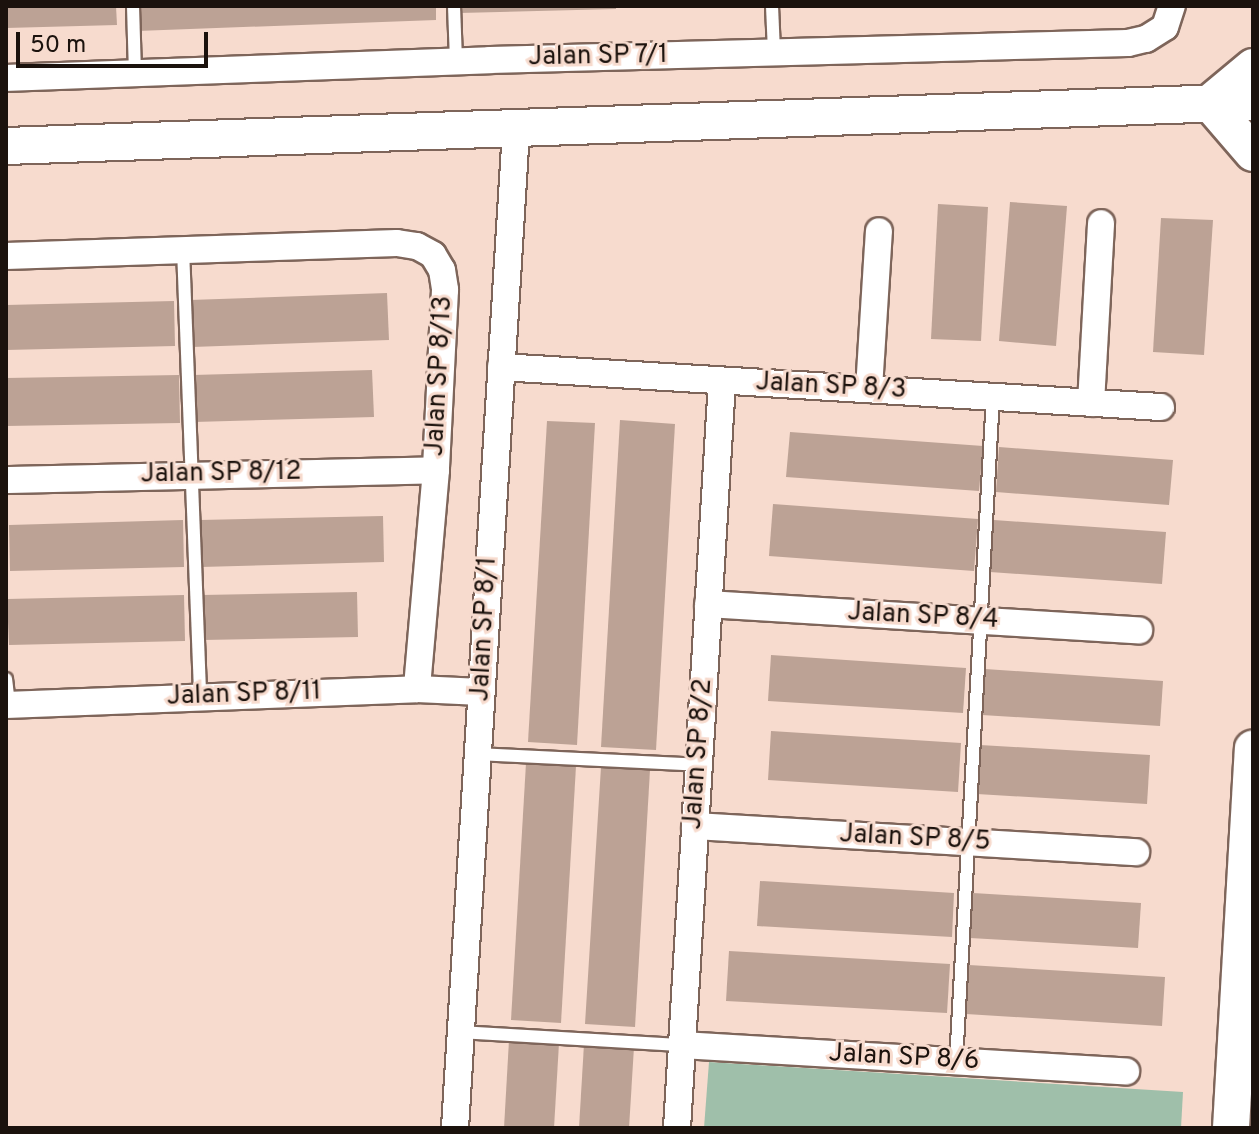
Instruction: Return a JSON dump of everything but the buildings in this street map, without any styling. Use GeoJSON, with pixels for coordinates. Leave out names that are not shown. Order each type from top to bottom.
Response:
{"type":"FeatureCollection","features":[{"type":"Feature","properties":{"kind":"street","name":"Jalan SP 7/1"},"geometry":{"type":"LineString","coordinates":[[6,78],[456,61],[1128,43],[1146,39],[1165,27],[1172,6]]}},
{"type":"Feature","properties":{"kind":"street"},"geometry":{"type":"LineString","coordinates":[[1210,103],[1253,67]]}},
{"type":"Feature","properties":{"kind":"street"},"geometry":{"type":"LineString","coordinates":[[6,146],[1253,102]]}},
{"type":"Feature","properties":{"kind":"street"},"geometry":{"type":"LineString","coordinates":[[1210,103],[1253,153]]}},
{"type":"Feature","properties":{"kind":"street","name":"Jalan SP 8/1"},"geometry":{"type":"LineString","coordinates":[[455,1128],[516,130]]}},
{"type":"Feature","properties":{"kind":"street"},"geometry":{"type":"LineString","coordinates":[[1091,403],[1101,223]]}},
{"type":"Feature","properties":{"kind":"street"},"geometry":{"type":"LineString","coordinates":[[869,389],[879,231]]}},
{"type":"Feature","properties":{"kind":"street","name":"Jalan SP 8/13"},"geometry":{"type":"LineString","coordinates":[[6,256],[397,243],[417,246],[433,255],[442,270],[445,290],[436,470],[417,689]]}},
{"type":"Feature","properties":{"kind":"street","name":"Jalan SP 8/3"},"geometry":{"type":"LineString","coordinates":[[501,367],[1161,407]]}},
{"type":"Feature","properties":{"kind":"street","name":"Jalan SP 8/2"},"geometry":{"type":"LineString","coordinates":[[677,1128],[722,381]]}},
{"type":"Feature","properties":{"kind":"street","name":"Jalan SP 8/12"},"geometry":{"type":"LineString","coordinates":[[6,480],[436,470]]}},
{"type":"Feature","properties":{"kind":"street","name":"Jalan SP 8/4"},"geometry":{"type":"LineString","coordinates":[[708,604],[1139,630]]}},
{"type":"Feature","properties":{"kind":"street","name":"Jalan SP 8/11"},"geometry":{"type":"LineString","coordinates":[[7,696],[200,697],[417,689],[481,692]]}},
{"type":"Feature","properties":{"kind":"street"},"geometry":{"type":"LineString","coordinates":[[1231,1128],[1246,1010],[1253,749]]}},
{"type":"Feature","properties":{"kind":"street","name":"Jalan SP 8/5"},"geometry":{"type":"LineString","coordinates":[[695,826],[1136,852]]}},
{"type":"Feature","properties":{"kind":"street","name":"Jalan SP 8/6"},"geometry":{"type":"LineString","coordinates":[[682,1045],[1126,1071]]}},
{"type":"Feature","properties":{"kind":"lane"},"geometry":{"type":"LineString","coordinates":[[133,6],[135,73]]}},
{"type":"Feature","properties":{"kind":"lane"},"geometry":{"type":"LineString","coordinates":[[454,6],[456,61]]}},
{"type":"Feature","properties":{"kind":"lane"},"geometry":{"type":"LineString","coordinates":[[772,6],[774,52]]}},
{"type":"Feature","properties":{"kind":"lane"},"geometry":{"type":"LineString","coordinates":[[183,249],[200,697]]}},
{"type":"Feature","properties":{"kind":"lane"},"geometry":{"type":"LineString","coordinates":[[956,1062],[993,397]]}},
{"type":"Feature","properties":{"kind":"lane"},"geometry":{"type":"LineString","coordinates":[[477,754],[698,765]]}},
{"type":"Feature","properties":{"kind":"lane"},"geometry":{"type":"LineString","coordinates":[[461,1032],[682,1045]]}},
{"type":"Feature","properties":{"kind":"green space"},"geometry":{"type":"Polygon","coordinates":[[[709,1062],[1183,1092],[1181,1128],[704,1128],[709,1062]]]}}]}
